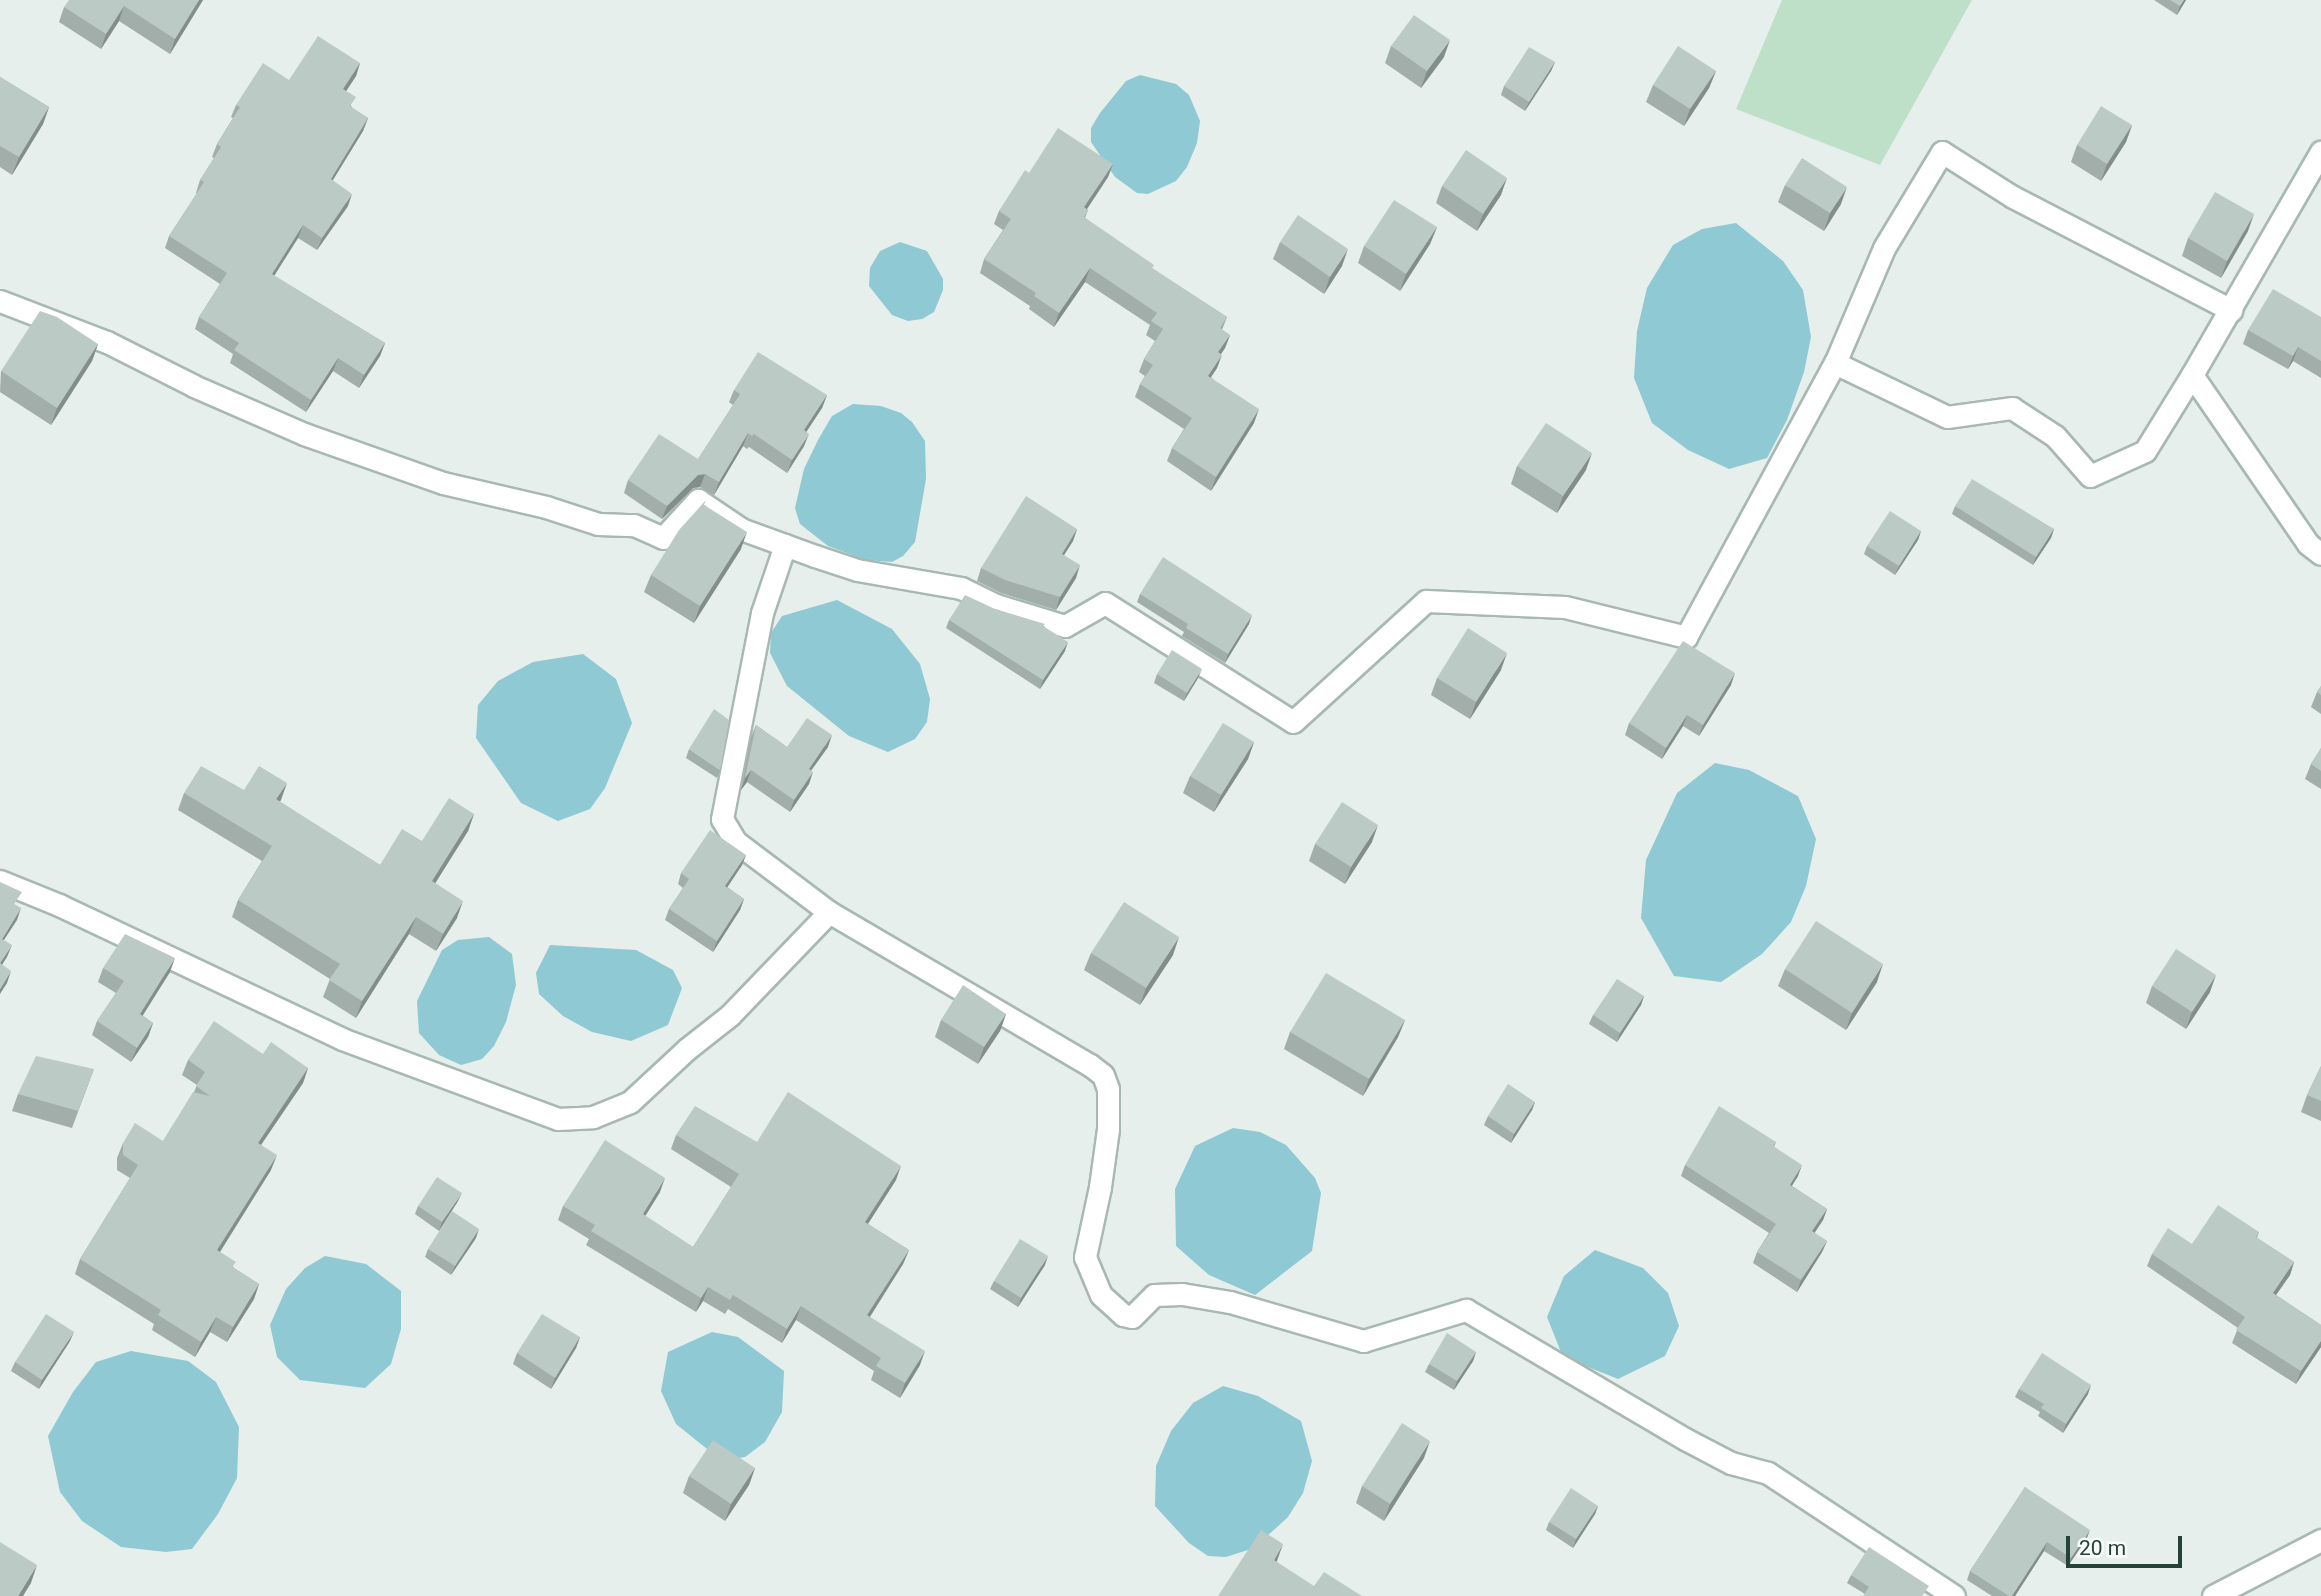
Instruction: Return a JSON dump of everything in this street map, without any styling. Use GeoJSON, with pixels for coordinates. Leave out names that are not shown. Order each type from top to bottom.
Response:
{"type":"FeatureCollection","features":[{"type":"Feature","properties":{"kind":"street"},"geometry":{"type":"LineString","coordinates":[[0,301],[107,342],[194,386],[304,434],[443,483],[546,507],[598,523],[634,525],[663,538],[698,500],[741,529],[857,570],[914,577],[961,588],[996,605],[1065,626],[1105,603],[1293,722],[1426,601],[1565,607],[1686,637],[1835,363],[1884,248],[1942,152],[2013,197],[2231,310]]}},
{"type":"Feature","properties":{"kind":"street"},"geometry":{"type":"LineString","coordinates":[[1835,363],[1947,417],[2012,408],[2055,436],[2090,476],[2145,451],[2231,310],[2321,152]]}},
{"type":"Feature","properties":{"kind":"street"},"geometry":{"type":"LineString","coordinates":[[2192,375],[2308,544],[2321,554]]}},
{"type":"Feature","properties":{"kind":"street"},"geometry":{"type":"LineString","coordinates":[[785,545],[762,613],[722,819],[736,842],[829,912],[1103,1075],[1108,1089],[1108,1129],[1100,1187],[1085,1258],[1101,1295],[1123,1315],[1132,1317],[1154,1295],[1182,1294],[1230,1302],[1363,1341],[1466,1310],[1685,1439],[1731,1463],[1768,1473],[1954,1596]]}},
{"type":"Feature","properties":{"kind":"street"},"geometry":{"type":"LineString","coordinates":[[0,881],[59,905],[342,1039],[558,1119],[593,1117],[630,1102],[687,1049],[730,1015],[829,912]]}},
{"type":"Feature","properties":{"kind":"street"},"geometry":{"type":"LineString","coordinates":[[2213,1596],[2321,1540]]}},
{"type":"Feature","properties":{"kind":"green space"},"geometry":{"type":"Polygon","coordinates":[[[1782,0],[1972,0],[1880,165],[1736,109],[1782,0]]]}},
{"type":"Feature","properties":{"kind":"water"},"geometry":{"type":"Polygon","coordinates":[[[1140,75],[1176,84],[1189,95],[1200,121],[1197,143],[1187,167],[1176,181],[1148,194],[1137,193],[1115,177],[1091,142],[1091,128],[1100,113],[1126,81],[1140,75]]]}},
{"type":"Feature","properties":{"kind":"water"},"geometry":{"type":"Polygon","coordinates":[[[1736,223],[1783,261],[1803,290],[1811,337],[1804,372],[1787,420],[1767,458],[1729,469],[1688,450],[1652,423],[1634,378],[1637,331],[1647,288],[1673,245],[1702,229],[1736,223]]]}},
{"type":"Feature","properties":{"kind":"water"},"geometry":{"type":"Polygon","coordinates":[[[900,242],[927,251],[943,279],[943,290],[934,312],[922,319],[908,321],[892,315],[869,286],[870,268],[880,251],[900,242]]]}},
{"type":"Feature","properties":{"kind":"water"},"geometry":{"type":"Polygon","coordinates":[[[853,404],[881,406],[901,413],[912,422],[925,441],[926,479],[915,542],[903,556],[892,562],[865,560],[828,546],[800,524],[795,508],[804,469],[818,440],[832,416],[853,404]]]}},
{"type":"Feature","properties":{"kind":"water"},"geometry":{"type":"Polygon","coordinates":[[[837,600],[892,629],[920,664],[930,699],[927,722],[915,739],[888,752],[849,736],[787,686],[770,653],[771,633],[782,616],[837,600]]]}},
{"type":"Feature","properties":{"kind":"water"},"geometry":{"type":"Polygon","coordinates":[[[583,654],[616,679],[632,723],[605,788],[590,809],[558,821],[521,803],[476,738],[478,705],[498,681],[533,662],[583,654]]]}},
{"type":"Feature","properties":{"kind":"water"},"geometry":{"type":"Polygon","coordinates":[[[1715,763],[1749,770],[1798,796],[1816,839],[1806,886],[1791,922],[1762,954],[1721,982],[1674,976],[1641,918],[1646,860],[1677,793],[1715,763]]]}},
{"type":"Feature","properties":{"kind":"water"},"geometry":{"type":"Polygon","coordinates":[[[489,937],[512,954],[516,985],[506,1022],[494,1046],[482,1059],[461,1065],[439,1055],[419,1033],[417,1001],[442,950],[458,940],[489,937]]]}},
{"type":"Feature","properties":{"kind":"water"},"geometry":{"type":"Polygon","coordinates":[[[550,945],[636,950],[673,970],[682,988],[668,1025],[631,1041],[592,1032],[563,1016],[539,994],[536,973],[550,945]]]}},
{"type":"Feature","properties":{"kind":"water"},"geometry":{"type":"Polygon","coordinates":[[[1233,1128],[1260,1132],[1286,1145],[1315,1178],[1321,1193],[1312,1251],[1255,1295],[1209,1275],[1176,1246],[1175,1189],[1195,1146],[1233,1128]]]}},
{"type":"Feature","properties":{"kind":"water"},"geometry":{"type":"Polygon","coordinates":[[[1595,1250],[1643,1268],[1668,1293],[1679,1326],[1665,1356],[1618,1379],[1563,1357],[1547,1317],[1564,1276],[1595,1250]]]}},
{"type":"Feature","properties":{"kind":"water"},"geometry":{"type":"Polygon","coordinates":[[[325,1256],[366,1264],[401,1291],[401,1329],[391,1364],[365,1388],[300,1380],[277,1357],[270,1325],[286,1289],[305,1268],[325,1256]]]}},
{"type":"Feature","properties":{"kind":"water"},"geometry":{"type":"Polygon","coordinates":[[[712,1332],[738,1337],[784,1371],[782,1412],[765,1442],[745,1457],[722,1461],[676,1424],[661,1391],[668,1352],[712,1332]]]}},
{"type":"Feature","properties":{"kind":"water"},"geometry":{"type":"Polygon","coordinates":[[[131,1351],[188,1361],[216,1382],[239,1427],[237,1478],[218,1514],[192,1549],[166,1552],[121,1547],[82,1521],[60,1492],[48,1436],[73,1392],[96,1362],[131,1351]]]}},
{"type":"Feature","properties":{"kind":"water"},"geometry":{"type":"Polygon","coordinates":[[[1223,1386],[1258,1396],[1301,1421],[1312,1461],[1303,1493],[1288,1517],[1254,1548],[1226,1557],[1208,1556],[1189,1543],[1155,1506],[1156,1466],[1171,1431],[1193,1403],[1223,1386]]]}},
{"type":"Feature","properties":{"kind":"building"},"geometry":{"type":"Polygon","coordinates":[[[69,0],[199,0],[175,39],[124,6],[106,34],[64,7],[69,0]]]}},
{"type":"Feature","properties":{"kind":"building"},"geometry":{"type":"Polygon","coordinates":[[[2170,0],[2184,0],[2180,6],[2170,0]]]}},
{"type":"Feature","properties":{"kind":"building"},"geometry":{"type":"Polygon","coordinates":[[[1414,15],[1450,40],[1427,71],[1391,46],[1414,15]]]}},
{"type":"Feature","properties":{"kind":"building"},"geometry":{"type":"Polygon","coordinates":[[[318,36],[360,63],[343,89],[356,97],[350,106],[368,118],[331,179],[352,194],[322,238],[303,225],[272,274],[385,343],[364,375],[338,358],[311,400],[234,350],[239,343],[199,317],[227,273],[169,236],[204,182],[200,180],[221,147],[217,144],[240,107],[236,105],[263,63],[289,80],[318,36]]]}},
{"type":"Feature","properties":{"kind":"building"},"geometry":{"type":"Polygon","coordinates":[[[1678,46],[1716,71],[1690,109],[1653,85],[1678,46]]]}},
{"type":"Feature","properties":{"kind":"building"},"geometry":{"type":"Polygon","coordinates":[[[1529,47],[1555,62],[1529,102],[1504,86],[1529,47]]]}},
{"type":"Feature","properties":{"kind":"building"},"geometry":{"type":"Polygon","coordinates":[[[0,77],[49,107],[19,157],[0,146],[0,77]]]}},
{"type":"Feature","properties":{"kind":"building"},"geometry":{"type":"Polygon","coordinates":[[[2101,106],[2132,125],[2107,164],[2077,145],[2101,106]]]}},
{"type":"Feature","properties":{"kind":"building"},"geometry":{"type":"Polygon","coordinates":[[[1058,128],[1113,164],[1084,207],[1088,210],[1084,217],[1154,265],[1152,268],[1227,317],[1220,328],[1230,335],[1218,352],[1222,355],[1208,376],[1259,409],[1216,477],[1172,448],[1192,418],[1140,384],[1153,365],[1144,359],[1163,329],[1151,321],[1157,313],[1090,268],[1059,313],[1034,296],[1036,293],[984,259],[1011,219],[999,211],[1025,170],[1029,173],[1058,128]]]}},
{"type":"Feature","properties":{"kind":"building"},"geometry":{"type":"Polygon","coordinates":[[[1466,150],[1507,178],[1483,214],[1442,186],[1466,150]]]}},
{"type":"Feature","properties":{"kind":"building"},"geometry":{"type":"Polygon","coordinates":[[[1802,158],[1847,187],[1830,213],[1785,185],[1802,158]]]}},
{"type":"Feature","properties":{"kind":"building"},"geometry":{"type":"Polygon","coordinates":[[[2215,192],[2254,214],[2227,261],[2188,238],[2215,192]]]}},
{"type":"Feature","properties":{"kind":"building"},"geometry":{"type":"Polygon","coordinates":[[[1394,200],[1437,227],[1406,274],[1364,246],[1394,200]]]}},
{"type":"Feature","properties":{"kind":"building"},"geometry":{"type":"Polygon","coordinates":[[[1298,215],[1348,249],[1330,277],[1280,242],[1298,215]]]}},
{"type":"Feature","properties":{"kind":"building"},"geometry":{"type":"Polygon","coordinates":[[[2273,289],[2321,317],[2321,361],[2298,347],[2293,356],[2248,330],[2273,289]]]}},
{"type":"Feature","properties":{"kind":"building"},"geometry":{"type":"Polygon","coordinates":[[[40,311],[57,317],[98,344],[57,408],[1,371],[40,311]]]}},
{"type":"Feature","properties":{"kind":"building"},"geometry":{"type":"Polygon","coordinates":[[[758,352],[827,395],[804,430],[809,434],[792,460],[754,434],[752,436],[748,433],[719,482],[705,474],[698,475],[667,506],[628,480],[659,434],[698,459],[740,394],[734,390],[758,352]]]}},
{"type":"Feature","properties":{"kind":"building"},"geometry":{"type":"Polygon","coordinates":[[[1546,423],[1592,453],[1563,496],[1517,466],[1546,423]]]}},
{"type":"Feature","properties":{"kind":"building"},"geometry":{"type":"Polygon","coordinates":[[[1972,479],[2054,529],[2036,557],[1955,506],[1972,479]]]}},
{"type":"Feature","properties":{"kind":"building"},"geometry":{"type":"Polygon","coordinates":[[[1026,496],[1077,529],[1062,554],[1080,565],[1060,597],[1005,580],[981,568],[1026,496]]]}},
{"type":"Feature","properties":{"kind":"building"},"geometry":{"type":"Polygon","coordinates":[[[706,500],[704,505],[747,532],[700,606],[651,575],[679,530],[706,500]]]}},
{"type":"Feature","properties":{"kind":"building"},"geometry":{"type":"Polygon","coordinates":[[[1890,511],[1921,531],[1899,566],[1867,546],[1890,511]]]}},
{"type":"Feature","properties":{"kind":"building"},"geometry":{"type":"Polygon","coordinates":[[[1163,557],[1252,615],[1228,654],[1186,628],[1188,624],[1140,594],[1163,557]]]}},
{"type":"Feature","properties":{"kind":"building"},"geometry":{"type":"Polygon","coordinates":[[[965,595],[995,609],[1045,624],[1043,626],[1068,642],[1043,680],[949,620],[965,595]]]}},
{"type":"Feature","properties":{"kind":"building"},"geometry":{"type":"Polygon","coordinates":[[[1468,628],[1507,653],[1476,702],[1437,678],[1468,628]]]}},
{"type":"Feature","properties":{"kind":"building"},"geometry":{"type":"Polygon","coordinates":[[[1683,641],[1735,673],[1703,725],[1687,715],[1666,748],[1629,723],[1683,641]]]}},
{"type":"Feature","properties":{"kind":"building"},"geometry":{"type":"Polygon","coordinates":[[[1172,650],[1202,669],[1187,693],[1157,674],[1172,650]]]}},
{"type":"Feature","properties":{"kind":"building"},"geometry":{"type":"Polygon","coordinates":[[[714,709],[729,720],[720,770],[689,749],[714,709]]]}},
{"type":"Feature","properties":{"kind":"building"},"geometry":{"type":"Polygon","coordinates":[[[807,718],[832,735],[809,769],[813,772],[794,800],[751,770],[745,778],[756,725],[787,747],[807,718]]]}},
{"type":"Feature","properties":{"kind":"building"},"geometry":{"type":"Polygon","coordinates":[[[1223,723],[1254,742],[1221,795],[1190,776],[1223,723]]]}},
{"type":"Feature","properties":{"kind":"building"},"geometry":{"type":"Polygon","coordinates":[[[2321,748],[2321,771],[2311,764],[2321,748]]]}},
{"type":"Feature","properties":{"kind":"building"},"geometry":{"type":"Polygon","coordinates":[[[201,766],[244,790],[259,766],[287,783],[276,799],[380,865],[402,829],[422,841],[449,798],[474,814],[432,881],[463,901],[443,934],[416,917],[362,1001],[329,980],[340,964],[238,900],[272,846],[184,793],[201,766]]]}},
{"type":"Feature","properties":{"kind":"building"},"geometry":{"type":"Polygon","coordinates":[[[1342,802],[1378,825],[1351,867],[1315,844],[1342,802]]]}},
{"type":"Feature","properties":{"kind":"building"},"geometry":{"type":"Polygon","coordinates":[[[710,830],[746,855],[725,886],[744,899],[717,941],[669,909],[689,879],[681,873],[710,830]]]}},
{"type":"Feature","properties":{"kind":"building"},"geometry":{"type":"Polygon","coordinates":[[[0,882],[22,892],[14,904],[21,908],[2,939],[12,945],[0,963],[0,882]]]}},
{"type":"Feature","properties":{"kind":"building"},"geometry":{"type":"Polygon","coordinates":[[[1124,902],[1179,937],[1146,988],[1091,953],[1124,902]]]}},
{"type":"Feature","properties":{"kind":"building"},"geometry":{"type":"Polygon","coordinates":[[[1816,921],[1883,964],[1852,1013],[1785,969],[1816,921]]]}},
{"type":"Feature","properties":{"kind":"building"},"geometry":{"type":"Polygon","coordinates":[[[125,934],[175,958],[140,1014],[153,1023],[137,1048],[97,1021],[124,981],[103,968],[125,934]]]}},
{"type":"Feature","properties":{"kind":"building"},"geometry":{"type":"Polygon","coordinates":[[[2176,949],[2216,975],[2192,1012],[2152,986],[2176,949]]]}},
{"type":"Feature","properties":{"kind":"building"},"geometry":{"type":"Polygon","coordinates":[[[0,963],[11,971],[0,989],[0,963]]]}},
{"type":"Feature","properties":{"kind":"building"},"geometry":{"type":"Polygon","coordinates":[[[1326,973],[1405,1020],[1369,1079],[1290,1032],[1326,973]]]}},
{"type":"Feature","properties":{"kind":"building"},"geometry":{"type":"Polygon","coordinates":[[[1617,979],[1644,996],[1620,1033],[1593,1015],[1617,979]]]}},
{"type":"Feature","properties":{"kind":"building"},"geometry":{"type":"Polygon","coordinates":[[[963,985],[1006,1014],[984,1047],[941,1020],[963,985]]]}},
{"type":"Feature","properties":{"kind":"building"},"geometry":{"type":"Polygon","coordinates":[[[214,1021],[263,1054],[271,1042],[308,1068],[258,1143],[277,1155],[217,1250],[236,1262],[232,1267],[259,1284],[233,1327],[216,1317],[201,1342],[158,1315],[161,1310],[80,1259],[138,1165],[123,1155],[123,1143],[135,1123],[163,1141],[193,1092],[210,1096],[196,1086],[205,1072],[188,1060],[214,1021]]]}},
{"type":"Feature","properties":{"kind":"building"},"geometry":{"type":"Polygon","coordinates":[[[36,1056],[94,1069],[78,1111],[18,1094],[36,1056]]]}},
{"type":"Feature","properties":{"kind":"building"},"geometry":{"type":"Polygon","coordinates":[[[2321,1066],[2321,1101],[2307,1095],[2321,1066]]]}},
{"type":"Feature","properties":{"kind":"building"},"geometry":{"type":"Polygon","coordinates":[[[1508,1084],[1535,1102],[1514,1134],[1488,1116],[1508,1084]]]}},
{"type":"Feature","properties":{"kind":"building"},"geometry":{"type":"Polygon","coordinates":[[[788,1092],[901,1166],[865,1222],[909,1250],[867,1315],[925,1351],[905,1383],[876,1366],[881,1358],[801,1306],[787,1329],[733,1295],[730,1300],[708,1287],[701,1298],[591,1231],[595,1225],[563,1206],[605,1140],[665,1178],[643,1214],[693,1247],[739,1174],[676,1135],[695,1106],[757,1142],[788,1092]]]}},
{"type":"Feature","properties":{"kind":"building"},"geometry":{"type":"Polygon","coordinates":[[[1719,1106],[1776,1142],[1773,1146],[1802,1165],[1790,1185],[1827,1209],[1812,1231],[1827,1241],[1801,1280],[1757,1252],[1776,1224],[1685,1165],[1719,1106]]]}},
{"type":"Feature","properties":{"kind":"building"},"geometry":{"type":"Polygon","coordinates":[[[437,1177],[462,1193],[442,1222],[418,1206],[437,1177]]]}},
{"type":"Feature","properties":{"kind":"building"},"geometry":{"type":"Polygon","coordinates":[[[2218,1205],[2259,1232],[2256,1237],[2294,1262],[2273,1293],[2321,1325],[2321,1341],[2301,1371],[2236,1330],[2245,1317],[2152,1254],[2168,1228],[2192,1244],[2218,1205]]]}},
{"type":"Feature","properties":{"kind":"building"},"geometry":{"type":"Polygon","coordinates":[[[452,1211],[479,1229],[455,1266],[428,1249],[452,1211]]]}},
{"type":"Feature","properties":{"kind":"building"},"geometry":{"type":"Polygon","coordinates":[[[1020,1239],[1048,1256],[1021,1298],[994,1281],[1020,1239]]]}},
{"type":"Feature","properties":{"kind":"building"},"geometry":{"type":"Polygon","coordinates":[[[46,1314],[74,1332],[42,1380],[15,1362],[46,1314]]]}},
{"type":"Feature","properties":{"kind":"building"},"geometry":{"type":"Polygon","coordinates":[[[542,1314],[580,1337],[555,1378],[517,1353],[542,1314]]]}},
{"type":"Feature","properties":{"kind":"building"},"geometry":{"type":"Polygon","coordinates":[[[1447,1333],[1476,1352],[1457,1381],[1429,1364],[1447,1333]]]}},
{"type":"Feature","properties":{"kind":"building"},"geometry":{"type":"Polygon","coordinates":[[[2042,1353],[2091,1385],[2066,1424],[2041,1408],[2044,1404],[2019,1389],[2042,1353]]]}},
{"type":"Feature","properties":{"kind":"building"},"geometry":{"type":"Polygon","coordinates":[[[1402,1423],[1430,1441],[1390,1504],[1362,1486],[1402,1423]]]}},
{"type":"Feature","properties":{"kind":"building"},"geometry":{"type":"Polygon","coordinates":[[[713,1440],[755,1468],[731,1504],[689,1476],[713,1440]]]}},
{"type":"Feature","properties":{"kind":"building"},"geometry":{"type":"Polygon","coordinates":[[[2025,1487],[2090,1530],[2071,1558],[2047,1542],[2012,1596],[2009,1596],[1970,1571],[2025,1487]]]}},
{"type":"Feature","properties":{"kind":"building"},"geometry":{"type":"Polygon","coordinates":[[[1571,1488],[1598,1506],[1576,1539],[1549,1522],[1571,1488]]]}},
{"type":"Feature","properties":{"kind":"building"},"geometry":{"type":"Polygon","coordinates":[[[1261,1530],[1283,1544],[1274,1560],[1314,1586],[1324,1572],[1362,1596],[1218,1596],[1261,1530]]]}},
{"type":"Feature","properties":{"kind":"building"},"geometry":{"type":"Polygon","coordinates":[[[0,1542],[37,1565],[18,1596],[0,1596],[0,1542]]]}},
{"type":"Feature","properties":{"kind":"building"},"geometry":{"type":"Polygon","coordinates":[[[1869,1547],[1929,1586],[1922,1596],[1863,1596],[1869,1587],[1851,1575],[1869,1547]]]}}]}
